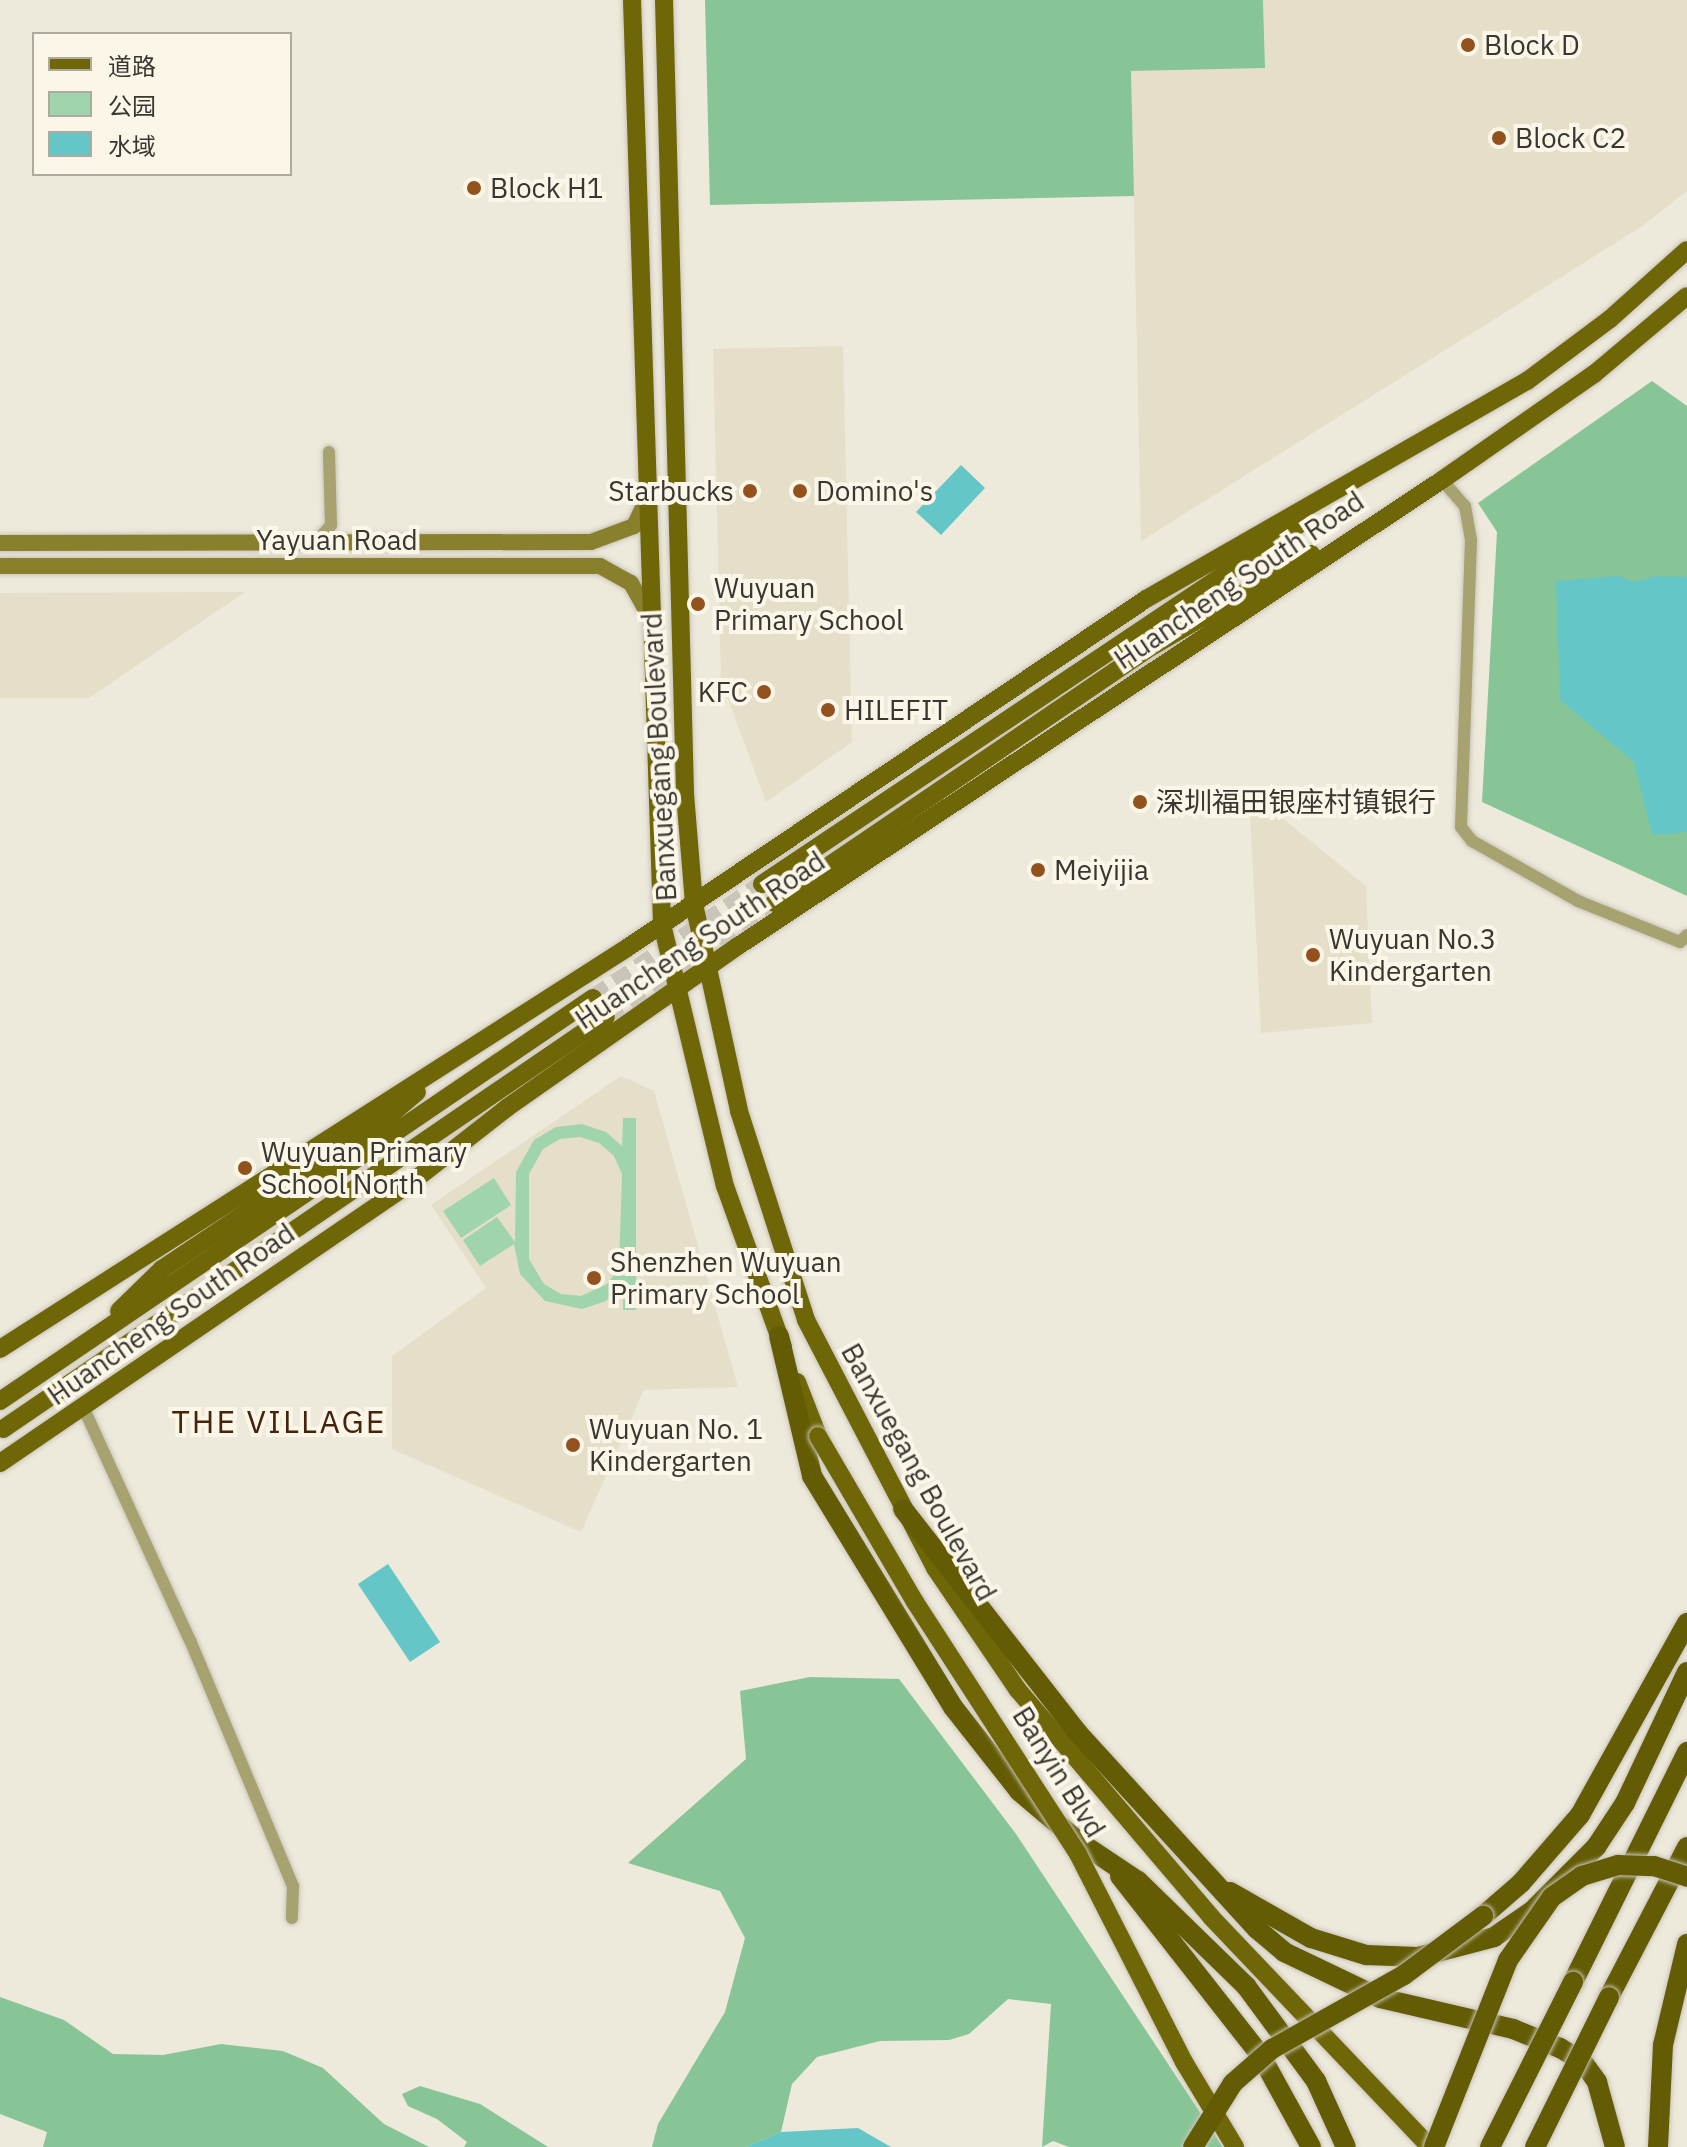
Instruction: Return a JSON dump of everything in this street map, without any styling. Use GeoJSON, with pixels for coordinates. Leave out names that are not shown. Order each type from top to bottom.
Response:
{"type":"FeatureCollection","features":[{"type":"Feature","properties":{"kind":"highway"},"geometry":{"type":"LineString","coordinates":[[779,1336],[812,1476],[913,1644],[999,1769],[1078,1841],[1178,1916],[1274,2018],[1316,2081],[1346,2147]]}},
{"type":"Feature","properties":{"kind":"highway"},"geometry":{"type":"LineString","coordinates":[[903,1509],[1077,1732],[1217,1885],[1284,1952],[1338,1981],[1401,2005],[1513,2029],[1582,2061],[1606,2102],[1615,2147]]}},
{"type":"Feature","properties":{"kind":"highway"},"geometry":{"type":"LineString","coordinates":[[1193,2147],[1233,2083],[1272,2049],[1404,1975],[1483,1916],[1521,1883],[1580,1815],[1687,1623]]}},
{"type":"Feature","properties":{"kind":"highway"},"geometry":{"type":"LineString","coordinates":[[1217,1885],[1311,1938],[1366,1955],[1418,1957],[1494,1937],[1532,1911],[1596,1847],[1625,1803],[1687,1672]]}},
{"type":"Feature","properties":{"kind":"highway"},"geometry":{"type":"LineString","coordinates":[[1490,2147],[1687,1752]]}},
{"type":"Feature","properties":{"kind":"highway"},"geometry":{"type":"LineString","coordinates":[[1535,2147],[1687,1847]]}},
{"type":"Feature","properties":{"kind":"highway"},"geometry":{"type":"LineString","coordinates":[[1111,1863],[1261,2056],[1311,2147]]}},
{"type":"Feature","properties":{"kind":"highway"},"geometry":{"type":"LineString","coordinates":[[1432,2147],[1508,1960],[1552,1897],[1582,1876],[1618,1865],[1654,1866],[1687,1877]]}},
{"type":"Feature","properties":{"kind":"highway"},"geometry":{"type":"LineString","coordinates":[[1658,2147],[1663,2045],[1687,1944]]}},
{"type":"Feature","properties":{"kind":"main road","name":"Banxuegang Boulevard"},"geometry":{"type":"LineString","coordinates":[[632,0],[649,615],[662,924],[725,1186],[818,1436]]}},
{"type":"Feature","properties":{"kind":"main road","name":"Banxuegang Boulevard"},"geometry":{"type":"LineString","coordinates":[[664,0],[685,794],[694,904],[706,969],[739,1111],[806,1320],[903,1509],[982,1642]]}},
{"type":"Feature","properties":{"kind":"main road","name":"Huancheng South Road"},"geometry":{"type":"LineString","coordinates":[[762,884],[1228,570],[1527,381],[1610,319],[1687,250]]}},
{"type":"Feature","properties":{"kind":"main road","name":"Huancheng South Road"},"geometry":{"type":"LineString","coordinates":[[0,1463],[84,1409],[412,1182],[676,989],[1442,480],[1594,374],[1687,296]]}},
{"type":"Feature","properties":{"kind":"main road","name":"Huancheng South Road"},"geometry":{"type":"LineString","coordinates":[[0,1349],[694,904],[1146,599],[1439,435]]}},
{"type":"Feature","properties":{"kind":"main road","name":"Huancheng South Road"},"geometry":{"type":"LineString","coordinates":[[774,903],[1146,650],[1442,480]]}},
{"type":"Feature","properties":{"kind":"main road","name":"Yayuan Road"},"geometry":{"type":"LineString","coordinates":[[0,543],[591,542],[634,526],[646,501]]}},
{"type":"Feature","properties":{"kind":"main road","name":"Yayuan Road"},"geometry":{"type":"LineString","coordinates":[[0,566],[600,566],[631,583],[649,615]]}},
{"type":"Feature","properties":{"kind":"main road","name":"Huancheng South Road"},"geometry":{"type":"LineString","coordinates":[[0,1401],[593,998]]}},
{"type":"Feature","properties":{"kind":"main road","name":"Huancheng South Road"},"geometry":{"type":"LineString","coordinates":[[3,1429],[606,1017]]}},
{"type":"Feature","properties":{"kind":"main road"},"geometry":{"type":"LineString","coordinates":[[79,1349],[162,1269],[382,1122],[471,1047]]}},
{"type":"Feature","properties":{"kind":"main road"},"geometry":{"type":"LineString","coordinates":[[151,1329],[412,1182]]}},
{"type":"Feature","properties":{"kind":"main road","name":"Banyin Blvd"},"geometry":{"type":"LineString","coordinates":[[818,1436],[900,1577],[1078,1854],[1184,2062],[1235,2147]]}},
{"type":"Feature","properties":{"kind":"main road","name":"Banyin Blvd"},"geometry":{"type":"LineString","coordinates":[[982,1642],[1135,1832],[1432,2147]]}},
{"type":"Feature","properties":{"kind":"street"},"geometry":{"type":"LineString","coordinates":[[315,543],[331,525],[329,452]]}},
{"type":"Feature","properties":{"kind":"street"},"geometry":{"type":"LineString","coordinates":[[1442,480],[1465,506],[1471,540],[1457,808],[1461,827],[1472,841],[1578,901],[1680,942],[1687,935]]}},
{"type":"Feature","properties":{"kind":"street"},"geometry":{"type":"LineString","coordinates":[[331,525],[351,543]]}},
{"type":"Feature","properties":{"kind":"street"},"geometry":{"type":"LineString","coordinates":[[84,1409],[190,1640],[293,1886],[292,1918]]}},
{"type":"Feature","properties":{"kind":"shaded area"},"geometry":{"type":"Polygon","coordinates":[[[1263,0],[1687,0],[1687,191],[1641,227],[1141,541],[1131,71],[1265,68],[1263,0]]]}},
{"type":"Feature","properties":{"kind":"shaded area"},"geometry":{"type":"Polygon","coordinates":[[[843,346],[852,742],[766,802],[721,680],[713,349],[843,346]]]}},
{"type":"Feature","properties":{"kind":"shaded area"},"geometry":{"type":"Polygon","coordinates":[[[245,592],[89,698],[0,698],[0,593],[245,592]]]}},
{"type":"Feature","properties":{"kind":"shaded area","name":"Wuyuan No.3 Kindergarten"},"geometry":{"type":"Polygon","coordinates":[[[1249,791],[1366,886],[1372,1023],[1261,1033],[1249,791]]]}},
{"type":"Feature","properties":{"kind":"shaded area","name":"Shenzhen Wuyuan Primary School"},"geometry":{"type":"Polygon","coordinates":[[[621,1076],[654,1091],[738,1387],[644,1390],[581,1532],[392,1449],[392,1356],[486,1288],[431,1205],[621,1076]]]}},
{"type":"Feature","properties":{"kind":"green space"},"geometry":{"type":"Polygon","coordinates":[[[705,0],[1263,0],[1265,68],[1131,71],[1134,196],[710,205],[705,0]]]}},
{"type":"Feature","properties":{"kind":"green space"},"geometry":{"type":"Polygon","coordinates":[[[1652,381],[1687,406],[1687,896],[1482,802],[1497,532],[1478,503],[1652,381]]]}},
{"type":"Feature","properties":{"kind":"green space"},"geometry":{"type":"Polygon","coordinates":[[[623,1118],[636,1118],[636,1310],[623,1310],[623,1287],[606,1301],[582,1309],[545,1301],[520,1274],[514,1244],[480,1266],[463,1240],[497,1217],[515,1242],[516,1172],[534,1140],[556,1127],[582,1124],[606,1132],[622,1146],[623,1118]],[[580,1137],[560,1139],[543,1149],[529,1174],[529,1259],[544,1284],[561,1294],[581,1296],[607,1284],[619,1268],[622,1174],[614,1156],[599,1143],[580,1137]]]}},
{"type":"Feature","properties":{"kind":"green space"},"geometry":{"type":"Polygon","coordinates":[[[494,1178],[511,1205],[461,1238],[443,1211],[494,1178]]]}},
{"type":"Feature","properties":{"kind":"green space"},"geometry":{"type":"Polygon","coordinates":[[[810,1677],[899,1679],[1016,1834],[1223,2147],[1069,2147],[1053,2141],[1042,2147],[1051,2004],[1008,1999],[969,2034],[949,2040],[880,2041],[817,2057],[792,2084],[781,2132],[746,2147],[652,2147],[658,2124],[725,2012],[745,1938],[720,1891],[628,1863],[746,1759],[740,1691],[810,1677]]]}},
{"type":"Feature","properties":{"kind":"green space"},"geometry":{"type":"Polygon","coordinates":[[[0,1997],[64,2020],[113,2054],[163,2055],[221,2044],[283,2051],[323,2068],[384,2124],[429,2147],[43,2147],[47,2132],[0,2114],[0,1997]]]}},
{"type":"Feature","properties":{"kind":"green space"},"geometry":{"type":"Polygon","coordinates":[[[420,2086],[480,2104],[548,2147],[464,2147],[467,2142],[437,2119],[408,2106],[402,2094],[420,2086]]]}},
{"type":"Feature","properties":{"kind":"water"},"geometry":{"type":"Polygon","coordinates":[[[961,465],[985,488],[941,535],[916,512],[961,465]]]}},
{"type":"Feature","properties":{"kind":"water"},"geometry":{"type":"Polygon","coordinates":[[[1619,576],[1633,582],[1656,576],[1687,577],[1687,831],[1652,834],[1634,762],[1560,700],[1556,581],[1619,576]]]}},
{"type":"Feature","properties":{"kind":"water"},"geometry":{"type":"Polygon","coordinates":[[[388,1564],[440,1642],[410,1662],[358,1584],[388,1564]]]}},
{"type":"Feature","properties":{"kind":"water"},"geometry":{"type":"Polygon","coordinates":[[[858,2128],[891,2147],[746,2147],[781,2132],[858,2128]]]}},
{"type":"Feature","properties":{"kind":"tunnel"},"geometry":{"type":"LineString","coordinates":[[593,998],[762,884]]}},
{"type":"Feature","properties":{"kind":"tunnel"},"geometry":{"type":"LineString","coordinates":[[606,1017],[774,903]]}},
{"type":"Feature","properties":{"kind":"place","name":"Block D"},"geometry":{"type":"Point","coordinates":[1468,45]}},
{"type":"Feature","properties":{"kind":"place","name":"Block C2"},"geometry":{"type":"Point","coordinates":[1499,138]}},
{"type":"Feature","properties":{"kind":"place","name":"Block H1"},"geometry":{"type":"Point","coordinates":[474,188]}},
{"type":"Feature","properties":{"kind":"place","name":"Starbucks"},"geometry":{"type":"Point","coordinates":[750,491]}},
{"type":"Feature","properties":{"kind":"place","name":"Domino's"},"geometry":{"type":"Point","coordinates":[800,491]}},
{"type":"Feature","properties":{"kind":"place","name":"Wuyuan Primary School"},"geometry":{"type":"Point","coordinates":[698,604]}},
{"type":"Feature","properties":{"kind":"place","name":"KFC"},"geometry":{"type":"Point","coordinates":[764,692]}},
{"type":"Feature","properties":{"kind":"place","name":"HILEFIT"},"geometry":{"type":"Point","coordinates":[828,710]}},
{"type":"Feature","properties":{"kind":"place","name":"深圳福田银座村镇银行"},"geometry":{"type":"Point","coordinates":[1140,802]}},
{"type":"Feature","properties":{"kind":"place","name":"Meiyijia"},"geometry":{"type":"Point","coordinates":[1038,870]}},
{"type":"Feature","properties":{"kind":"place","name":"Wuyuan No.3 Kindergarten"},"geometry":{"type":"Point","coordinates":[1313,955]}},
{"type":"Feature","properties":{"kind":"place","name":"Wuyuan Primary School North"},"geometry":{"type":"Point","coordinates":[245,1168]}},
{"type":"Feature","properties":{"kind":"place","name":"Shenzhen Wuyuan Primary School"},"geometry":{"type":"Point","coordinates":[594,1278]}},
{"type":"Feature","properties":{"kind":"place","name":"Wuyuan No. 1 Kindergarten"},"geometry":{"type":"Point","coordinates":[573,1445]}},
{"type":"Feature","properties":{"kind":"district","name":"THE VILLAGE"},"geometry":{"type":"Point","coordinates":[279,1421]}}]}
